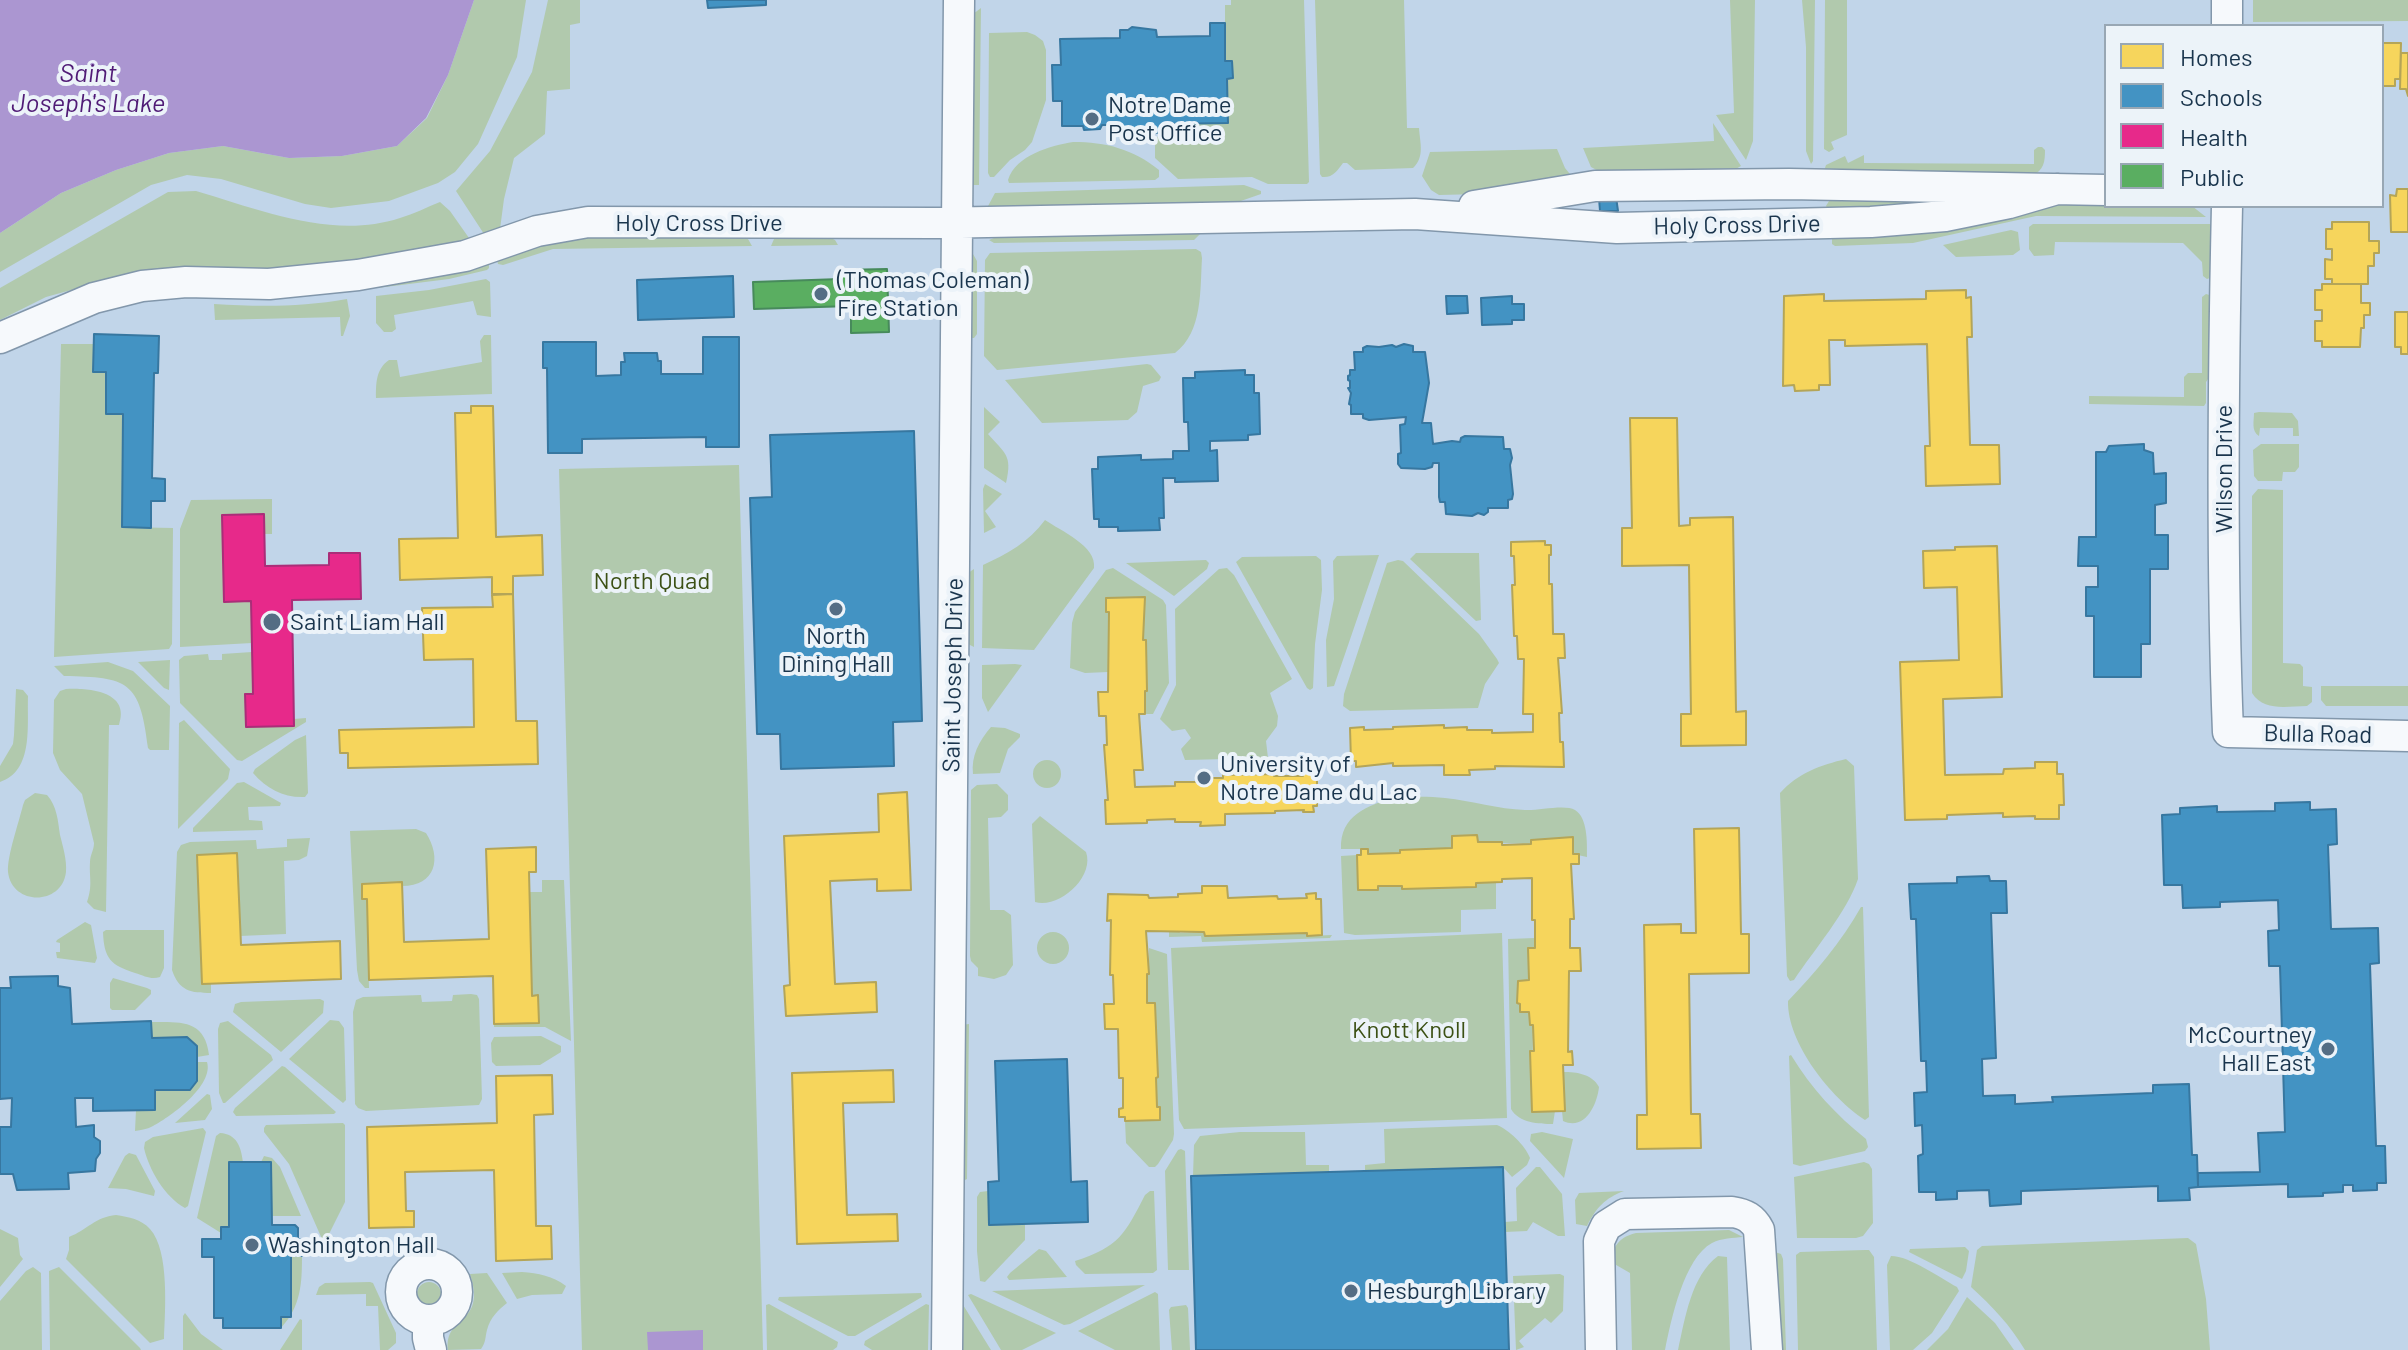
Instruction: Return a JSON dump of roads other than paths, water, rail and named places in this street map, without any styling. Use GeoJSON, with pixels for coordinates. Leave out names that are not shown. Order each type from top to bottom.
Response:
{"type":"FeatureCollection","features":[{"type":"Feature","properties":{"kind":"street","name":"Saint Joseph Drive"},"geometry":{"type":"LineString","coordinates":[[947,1350],[959,0]]}},
{"type":"Feature","properties":{"kind":"street"},"geometry":{"type":"LineString","coordinates":[[2227,0],[2227,24]]}},
{"type":"Feature","properties":{"kind":"street","name":"Holy Cross Drive"},"geometry":{"type":"LineString","coordinates":[[1415,214],[1595,186],[1789,184],[2104,190]]}},
{"type":"Feature","properties":{"kind":"street","name":"Holy Cross Drive"},"geometry":{"type":"LineString","coordinates":[[0,338],[94,298],[142,286],[186,282],[269,284],[358,275],[465,256],[537,231],[588,222],[956,223],[1415,214],[1617,228],[1871,222],[1945,216],[2057,189]]}},
{"type":"Feature","properties":{"kind":"street","name":"Wilson Drive"},"geometry":{"type":"LineString","coordinates":[[2227,208],[2223,467],[2224,653],[2228,732]]}},
{"type":"Feature","properties":{"kind":"street","name":"Bulla Road"},"geometry":{"type":"LineString","coordinates":[[2228,732],[2408,736]]}},
{"type":"Feature","properties":{"kind":"street"},"geometry":{"type":"LineString","coordinates":[[1601,1350],[1599,1241],[1606,1226],[1625,1214],[1732,1212],[1746,1215],[1759,1230],[1767,1350]]}},
{"type":"Feature","properties":{"kind":"water","name":"Saint Joseph's Lake"},"geometry":{"type":"Polygon","coordinates":[[[0,0],[474,0],[448,75],[426,118],[397,146],[342,156],[289,158],[223,146],[169,153],[116,170],[61,193],[0,233],[0,0]]]}},
{"type":"Feature","properties":{"kind":"water"},"geometry":{"type":"Polygon","coordinates":[[[703,1330],[703,1350],[648,1350],[647,1332],[703,1330]]]}},
{"type":"Feature","properties":{"kind":"place","name":"Notre Dame Post Office"},"geometry":{"type":"Point","coordinates":[1092,119]}},
{"type":"Feature","properties":{"kind":"place","name":"(Thomas Coleman) Fire Station"},"geometry":{"type":"Point","coordinates":[821,294]}},
{"type":"Feature","properties":{"kind":"place","name":"North Dining Hall"},"geometry":{"type":"Point","coordinates":[836,609]}},
{"type":"Feature","properties":{"kind":"place","name":"Saint Liam Hall"},"geometry":{"type":"Point","coordinates":[272,622]}},
{"type":"Feature","properties":{"kind":"place","name":"University of Notre Dame du Lac"},"geometry":{"type":"Point","coordinates":[1204,778]}},
{"type":"Feature","properties":{"kind":"place","name":"McCourtney Hall East"},"geometry":{"type":"Point","coordinates":[2328,1049]}},
{"type":"Feature","properties":{"kind":"place","name":"Washington Hall"},"geometry":{"type":"Point","coordinates":[252,1245]}},
{"type":"Feature","properties":{"kind":"place","name":"Hesburgh Library"},"geometry":{"type":"Point","coordinates":[1351,1291]}},
{"type":"Feature","properties":{"kind":"park label","name":"North Quad"},"geometry":{"type":"Point","coordinates":[652,581]}},
{"type":"Feature","properties":{"kind":"park label","name":"Knott Knoll"},"geometry":{"type":"Point","coordinates":[1409,1030]}}]}
